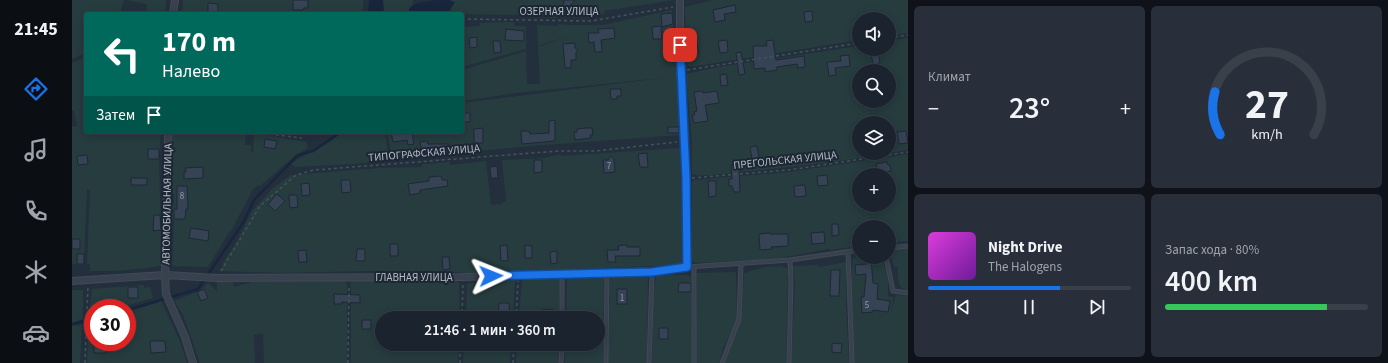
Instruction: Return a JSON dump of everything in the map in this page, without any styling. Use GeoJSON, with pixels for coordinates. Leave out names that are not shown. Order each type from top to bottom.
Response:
{"type":"FeatureCollection","features":[{"type":"Feature","properties":{"kind":"street"},"geometry":{"type":"LineString","coordinates":[[173,12],[175,0]]}},
{"type":"Feature","properties":{"kind":"street"},"geometry":{"type":"LineString","coordinates":[[679,3],[680,71],[685,142],[687,267]]}},
{"type":"Feature","properties":{"kind":"street","name":"АВТОМОБИЛЬНАЯ УЛИЦА"},"geometry":{"type":"LineString","coordinates":[[168,134],[165,275],[166,294],[185,337],[193,363]]}},
{"type":"Feature","properties":{"kind":"street","name":"ГЛАВНАЯ УЛИЦА"},"geometry":{"type":"LineString","coordinates":[[72,281],[165,275],[217,278],[464,277],[652,272],[687,267]]}},
{"type":"Feature","properties":{"kind":"lane"},"geometry":{"type":"LineString","coordinates":[[896,247],[908,246]]}},
{"type":"Feature","properties":{"kind":"lane"},"geometry":{"type":"LineString","coordinates":[[687,267],[694,268],[790,260],[852,251]]}},
{"type":"Feature","properties":{"kind":"lane"},"geometry":{"type":"LineString","coordinates":[[848,252],[848,287],[852,363]]}},
{"type":"Feature","properties":{"kind":"lane"},"geometry":{"type":"LineString","coordinates":[[789,363],[791,282],[790,260]]}},
{"type":"Feature","properties":{"kind":"lane"},"geometry":{"type":"LineString","coordinates":[[722,363],[739,319],[741,264]]}},
{"type":"Feature","properties":{"kind":"lane"},"geometry":{"type":"LineString","coordinates":[[887,264],[893,291],[908,293]]}},
{"type":"Feature","properties":{"kind":"lane"},"geometry":{"type":"LineString","coordinates":[[694,268],[694,363]]}},
{"type":"Feature","properties":{"kind":"lane"},"geometry":{"type":"LineString","coordinates":[[649,363],[652,272]]}},
{"type":"Feature","properties":{"kind":"lane"},"geometry":{"type":"LineString","coordinates":[[606,363],[607,273]]}},
{"type":"Feature","properties":{"kind":"lane"},"geometry":{"type":"LineString","coordinates":[[562,274],[562,311]]}},
{"type":"Feature","properties":{"kind":"lane"},"geometry":{"type":"LineString","coordinates":[[561,363],[562,351]]}},
{"type":"Feature","properties":{"kind":"path","name":"ОЗЕРНАЯ УЛИЦА"},"geometry":{"type":"LineString","coordinates":[[464,19],[591,21],[679,3]]}},
{"type":"Feature","properties":{"kind":"path"},"geometry":{"type":"LineString","coordinates":[[896,37],[908,35]]}},
{"type":"Feature","properties":{"kind":"path"},"geometry":{"type":"LineString","coordinates":[[680,71],[852,44]]}},
{"type":"Feature","properties":{"kind":"path"},"geometry":{"type":"LineString","coordinates":[[269,134],[302,138]]}},
{"type":"Feature","properties":{"kind":"path","name":"ТИПОГРАФСКАЯ УЛИЦА"},"geometry":{"type":"LineString","coordinates":[[217,278],[260,206],[296,175],[314,170],[558,151],[595,151],[685,142]]}},
{"type":"Feature","properties":{"kind":"path","name":"ПРЕГОЛЬСКАЯ УЛИЦА"},"geometry":{"type":"LineString","coordinates":[[686,178],[789,170],[908,152]]}},
{"type":"Feature","properties":{"kind":"path"},"geometry":{"type":"LineString","coordinates":[[516,311],[519,275]]}},
{"type":"Feature","properties":{"kind":"path"},"geometry":{"type":"LineString","coordinates":[[348,363],[349,277]]}},
{"type":"Feature","properties":{"kind":"path"},"geometry":{"type":"LineString","coordinates":[[462,311],[464,277]]}},
{"type":"Feature","properties":{"kind":"path"},"geometry":{"type":"LineString","coordinates":[[85,363],[88,280]]}},
{"type":"Feature","properties":{"kind":"path"},"geometry":{"type":"LineString","coordinates":[[460,351],[460,363]]}},
{"type":"Feature","properties":{"kind":"path"},"geometry":{"type":"LineString","coordinates":[[513,363],[514,351]]}},
{"type":"Feature","properties":{"kind":"green space"},"geometry":{"type":"Polygon","coordinates":[[[72,0],[124,0],[121,12],[84,12],[84,54],[72,59],[72,0]]]}},
{"type":"Feature","properties":{"kind":"green space"},"geometry":{"type":"Polygon","coordinates":[[[125,0],[166,0],[165,12],[146,12],[147,4],[125,0]]]}},
{"type":"Feature","properties":{"kind":"green space"},"geometry":{"type":"Polygon","coordinates":[[[183,0],[363,0],[363,12],[182,12],[183,0]]]}},
{"type":"Feature","properties":{"kind":"green space"},"geometry":{"type":"Polygon","coordinates":[[[380,0],[413,0],[411,12],[381,12],[380,0]]]}},
{"type":"Feature","properties":{"kind":"green space"},"geometry":{"type":"Polygon","coordinates":[[[451,0],[675,0],[604,11],[605,14],[550,18],[549,16],[540,15],[464,14],[464,12],[451,12],[451,0]]]}},
{"type":"Feature","properties":{"kind":"green space"},"geometry":{"type":"Polygon","coordinates":[[[713,0],[908,0],[908,33],[896,35],[896,12],[852,12],[852,41],[696,66],[687,66],[685,7],[713,0]]]}},
{"type":"Feature","properties":{"kind":"green space"},"geometry":{"type":"Polygon","coordinates":[[[672,10],[680,135],[531,146],[392,159],[387,134],[464,134],[464,103],[662,78],[516,93],[464,101],[464,69],[526,51],[527,84],[540,84],[538,47],[570,36],[538,46],[537,25],[603,25],[672,10]]]}},
{"type":"Feature","properties":{"kind":"green space"},"geometry":{"type":"Polygon","coordinates":[[[514,22],[515,26],[526,26],[526,49],[464,66],[464,27],[480,26],[480,23],[514,22]]]}},
{"type":"Feature","properties":{"kind":"green space"},"geometry":{"type":"Polygon","coordinates":[[[908,38],[908,150],[896,152],[896,116],[852,116],[852,159],[783,168],[709,175],[692,174],[692,142],[686,74],[718,67],[852,47],[852,56],[896,56],[896,40],[908,38]]]}},
{"type":"Feature","properties":{"kind":"green space"},"geometry":{"type":"Polygon","coordinates":[[[84,58],[84,134],[161,134],[159,161],[162,266],[119,271],[90,271],[90,264],[87,264],[90,190],[87,189],[84,264],[72,264],[72,126],[77,126],[74,111],[72,110],[72,63],[84,58]]]}},
{"type":"Feature","properties":{"kind":"green space"},"geometry":{"type":"Polygon","coordinates":[[[172,134],[246,134],[245,145],[251,145],[251,152],[253,152],[254,134],[306,142],[308,148],[296,155],[260,186],[259,185],[253,189],[231,231],[208,267],[172,266],[174,220],[172,220],[172,204],[174,204],[174,194],[172,193],[172,134]]]}},
{"type":"Feature","properties":{"kind":"green space"},"geometry":{"type":"Polygon","coordinates":[[[339,134],[385,134],[389,159],[354,164],[295,167],[291,164],[339,134]]]}},
{"type":"Feature","properties":{"kind":"green space"},"geometry":{"type":"Polygon","coordinates":[[[679,148],[681,150],[682,265],[468,273],[442,271],[281,273],[220,271],[226,257],[235,245],[252,211],[272,189],[291,175],[380,168],[422,167],[422,164],[450,162],[450,165],[486,161],[491,205],[501,204],[506,201],[502,160],[544,158],[561,154],[561,156],[679,148]]]}},
{"type":"Feature","properties":{"kind":"green space"},"geometry":{"type":"Polygon","coordinates":[[[908,154],[908,241],[896,242],[896,220],[852,220],[852,247],[829,249],[775,259],[695,263],[692,261],[692,182],[694,180],[789,172],[868,160],[896,160],[896,156],[908,154]]]}},
{"type":"Feature","properties":{"kind":"green space"},"geometry":{"type":"Polygon","coordinates":[[[908,248],[908,291],[904,290],[898,282],[898,267],[894,267],[893,264],[896,264],[896,249],[908,248]]]}},
{"type":"Feature","properties":{"kind":"green space"},"geometry":{"type":"Polygon","coordinates":[[[846,262],[846,305],[849,363],[791,363],[795,283],[793,266],[818,265],[819,267],[846,262]]]}},
{"type":"Feature","properties":{"kind":"green space"},"geometry":{"type":"Polygon","coordinates":[[[852,264],[884,264],[888,279],[888,296],[894,297],[890,315],[896,295],[908,296],[908,363],[854,363],[850,293],[852,264]]]}},
{"type":"Feature","properties":{"kind":"green space"},"geometry":{"type":"Polygon","coordinates":[[[780,266],[787,268],[788,272],[786,363],[724,363],[741,318],[744,273],[764,267],[780,266]]]}},
{"type":"Feature","properties":{"kind":"green space"},"geometry":{"type":"Polygon","coordinates":[[[736,272],[737,317],[724,347],[721,348],[723,348],[719,363],[695,363],[697,273],[736,272]]]}},
{"type":"Feature","properties":{"kind":"green space"},"geometry":{"type":"Polygon","coordinates":[[[648,275],[647,363],[608,363],[610,279],[612,277],[648,275]]]}},
{"type":"Feature","properties":{"kind":"green space"},"geometry":{"type":"Polygon","coordinates":[[[656,275],[687,275],[691,277],[692,363],[652,363],[653,296],[656,275]]]}},
{"type":"Feature","properties":{"kind":"green space"},"geometry":{"type":"Polygon","coordinates":[[[602,276],[604,279],[604,311],[566,311],[567,277],[602,276]]]}},
{"type":"Feature","properties":{"kind":"green space"},"geometry":{"type":"Polygon","coordinates":[[[558,277],[560,279],[559,311],[520,311],[522,278],[558,277]]]}},
{"type":"Feature","properties":{"kind":"green space"},"geometry":{"type":"Polygon","coordinates":[[[496,279],[515,279],[513,311],[466,311],[467,284],[496,279]]]}},
{"type":"Feature","properties":{"kind":"green space"},"geometry":{"type":"Polygon","coordinates":[[[233,280],[234,287],[252,282],[345,280],[347,286],[347,363],[264,363],[263,334],[254,335],[255,363],[200,363],[183,315],[174,301],[199,291],[208,283],[217,291],[217,281],[233,280]]]}},
{"type":"Feature","properties":{"kind":"green space"},"geometry":{"type":"Polygon","coordinates":[[[351,280],[456,281],[459,283],[460,311],[375,311],[375,351],[459,351],[458,363],[351,363],[351,280]]]}},
{"type":"Feature","properties":{"kind":"green space"},"geometry":{"type":"Polygon","coordinates":[[[144,285],[144,288],[150,287],[153,298],[136,303],[136,299],[91,299],[92,289],[144,285]]]}},
{"type":"Feature","properties":{"kind":"green space"},"geometry":{"type":"Polygon","coordinates":[[[72,290],[83,290],[83,319],[72,324],[72,290]]]}},
{"type":"Feature","properties":{"kind":"green space"},"geometry":{"type":"Polygon","coordinates":[[[161,301],[180,341],[187,363],[87,363],[88,351],[136,351],[136,310],[161,301]]]}},
{"type":"Feature","properties":{"kind":"green space"},"geometry":{"type":"Polygon","coordinates":[[[82,325],[80,363],[72,363],[72,326],[82,325]]]}},
{"type":"Feature","properties":{"kind":"green space"},"geometry":{"type":"Polygon","coordinates":[[[464,351],[511,351],[510,363],[463,363],[464,351]]]}},
{"type":"Feature","properties":{"kind":"green space"},"geometry":{"type":"Polygon","coordinates":[[[517,351],[559,351],[558,363],[516,363],[517,351]]]}},
{"type":"Feature","properties":{"kind":"green space"},"geometry":{"type":"Polygon","coordinates":[[[565,351],[603,351],[603,363],[565,363],[565,351]]]}},
{"type":"Feature","properties":{"kind":"water"},"geometry":{"type":"Polygon","coordinates":[[[369,0],[383,0],[384,12],[368,12],[369,0]]]}},
{"type":"Feature","properties":{"kind":"water"},"geometry":{"type":"Polygon","coordinates":[[[437,0],[448,0],[455,2],[448,12],[410,12],[409,8],[417,3],[437,0]]]}},
{"type":"Feature","properties":{"kind":"building"},"geometry":{"type":"Polygon","coordinates":[[[293,0],[308,0],[308,8],[304,8],[303,10],[293,10],[293,0]]]}},
{"type":"Feature","properties":{"kind":"building"},"geometry":{"type":"Polygon","coordinates":[[[564,0],[575,0],[559,18],[555,14],[564,3],[564,0]]]}},
{"type":"Feature","properties":{"kind":"building"},"geometry":{"type":"Polygon","coordinates":[[[208,3],[218,4],[218,12],[208,12],[208,3]]]}},
{"type":"Feature","properties":{"kind":"building"},"geometry":{"type":"Polygon","coordinates":[[[735,5],[736,12],[724,14],[725,20],[715,22],[713,10],[735,5]]]}},
{"type":"Feature","properties":{"kind":"building"},"geometry":{"type":"Polygon","coordinates":[[[812,11],[813,21],[805,22],[804,12],[812,11]]]}},
{"type":"Feature","properties":{"kind":"building"},"geometry":{"type":"Polygon","coordinates":[[[672,13],[673,24],[662,27],[661,14],[672,13]]]}},
{"type":"Feature","properties":{"kind":"building"},"geometry":{"type":"Polygon","coordinates":[[[661,26],[662,39],[653,39],[652,27],[661,26]]]}},
{"type":"Feature","properties":{"kind":"building"},"geometry":{"type":"Polygon","coordinates":[[[614,28],[615,38],[601,40],[602,52],[595,52],[594,42],[589,43],[588,33],[599,33],[598,29],[614,28]]]}},
{"type":"Feature","properties":{"kind":"building"},"geometry":{"type":"Polygon","coordinates":[[[506,29],[524,31],[524,41],[505,40],[506,29]]]}},
{"type":"Feature","properties":{"kind":"building"},"geometry":{"type":"Polygon","coordinates":[[[477,37],[477,47],[470,48],[469,38],[477,37]]]}},
{"type":"Feature","properties":{"kind":"building"},"geometry":{"type":"Polygon","coordinates":[[[696,39],[699,54],[693,54],[693,52],[689,53],[688,40],[696,39]]]}},
{"type":"Feature","properties":{"kind":"building"},"geometry":{"type":"Polygon","coordinates":[[[727,40],[728,52],[720,53],[718,41],[727,40]]]}},
{"type":"Feature","properties":{"kind":"building"},"geometry":{"type":"Polygon","coordinates":[[[773,40],[776,60],[804,56],[805,67],[798,68],[797,64],[777,67],[777,70],[765,72],[765,68],[754,69],[753,46],[767,46],[766,41],[773,40]]]}},
{"type":"Feature","properties":{"kind":"building"},"geometry":{"type":"Polygon","coordinates":[[[493,41],[500,41],[501,52],[494,53],[493,41]]]}},
{"type":"Feature","properties":{"kind":"building"},"geometry":{"type":"Polygon","coordinates":[[[575,43],[575,48],[578,50],[576,52],[576,60],[571,60],[571,68],[565,68],[563,44],[575,43]]]}},
{"type":"Feature","properties":{"kind":"building"},"geometry":{"type":"Polygon","coordinates":[[[741,52],[745,74],[739,75],[736,53],[741,52]]]}},
{"type":"Feature","properties":{"kind":"building"},"geometry":{"type":"Polygon","coordinates":[[[849,55],[850,66],[835,68],[836,75],[829,76],[827,62],[841,61],[840,56],[849,55]]]}},
{"type":"Feature","properties":{"kind":"building"},"geometry":{"type":"Polygon","coordinates":[[[872,56],[879,56],[880,63],[873,64],[872,56]]]}},
{"type":"Feature","properties":{"kind":"building"},"geometry":{"type":"Polygon","coordinates":[[[726,74],[728,85],[721,86],[720,75],[726,74]]]}},
{"type":"Feature","properties":{"kind":"building"},"geometry":{"type":"Polygon","coordinates":[[[610,89],[621,89],[621,96],[617,96],[617,99],[611,99],[610,89]]]}},
{"type":"Feature","properties":{"kind":"building"},"geometry":{"type":"Polygon","coordinates":[[[703,91],[703,93],[717,91],[719,103],[705,105],[708,121],[694,123],[692,115],[695,115],[694,112],[697,111],[694,92],[703,91]]]}},
{"type":"Feature","properties":{"kind":"building"},"geometry":{"type":"Polygon","coordinates":[[[464,113],[470,113],[470,122],[464,122],[464,113]]]}},
{"type":"Feature","properties":{"kind":"building"},"geometry":{"type":"Polygon","coordinates":[[[555,120],[555,141],[522,144],[521,131],[529,131],[530,134],[549,133],[549,121],[555,120]]]}},
{"type":"Feature","properties":{"kind":"building"},"geometry":{"type":"Polygon","coordinates":[[[668,127],[679,127],[679,133],[668,133],[668,127]]]}},
{"type":"Feature","properties":{"kind":"building"},"geometry":{"type":"Polygon","coordinates":[[[483,128],[483,143],[474,143],[474,129],[483,128]]]}},
{"type":"Feature","properties":{"kind":"building"},"geometry":{"type":"Polygon","coordinates":[[[592,128],[593,135],[590,135],[591,138],[575,140],[574,132],[577,132],[577,129],[592,128]]]}},
{"type":"Feature","properties":{"kind":"building"},"geometry":{"type":"Polygon","coordinates":[[[906,131],[908,143],[899,144],[897,132],[906,131]]]}},
{"type":"Feature","properties":{"kind":"building"},"geometry":{"type":"Polygon","coordinates":[[[391,134],[412,134],[414,144],[408,145],[407,140],[393,142],[391,134]]]}},
{"type":"Feature","properties":{"kind":"building"},"geometry":{"type":"Polygon","coordinates":[[[265,139],[277,141],[275,149],[264,147],[265,139]]]}},
{"type":"Feature","properties":{"kind":"building"},"geometry":{"type":"Polygon","coordinates":[[[427,141],[428,144],[449,144],[449,150],[422,153],[420,142],[427,141]]]}},
{"type":"Feature","properties":{"kind":"building"},"geometry":{"type":"Polygon","coordinates":[[[757,146],[759,158],[752,159],[750,147],[757,146]]]}},
{"type":"Feature","properties":{"kind":"building"},"geometry":{"type":"Polygon","coordinates":[[[148,149],[159,149],[159,159],[148,159],[148,149]]]}},
{"type":"Feature","properties":{"kind":"building"},"geometry":{"type":"Polygon","coordinates":[[[647,153],[648,167],[640,167],[638,154],[647,153]]]}},
{"type":"Feature","properties":{"kind":"building"},"geometry":{"type":"Polygon","coordinates":[[[87,155],[88,164],[78,165],[77,156],[87,155]]]}},
{"type":"Feature","properties":{"kind":"building"},"geometry":{"type":"Polygon","coordinates":[[[611,156],[614,159],[615,172],[604,173],[603,160],[608,160],[611,156]]]}},
{"type":"Feature","properties":{"kind":"building"},"geometry":{"type":"Polygon","coordinates":[[[534,160],[542,160],[542,172],[534,173],[534,160]]]}},
{"type":"Feature","properties":{"kind":"building"},"geometry":{"type":"Polygon","coordinates":[[[887,162],[890,168],[877,168],[876,164],[887,162]]]}},
{"type":"Feature","properties":{"kind":"building"},"geometry":{"type":"Polygon","coordinates":[[[739,164],[740,192],[734,192],[732,186],[729,186],[729,179],[732,179],[731,165],[739,164]]]}},
{"type":"Feature","properties":{"kind":"building"},"geometry":{"type":"Polygon","coordinates":[[[497,166],[498,178],[491,178],[490,167],[497,166]]]}},
{"type":"Feature","properties":{"kind":"building"},"geometry":{"type":"Polygon","coordinates":[[[203,167],[203,178],[184,179],[184,172],[186,172],[185,168],[203,167]]]}},
{"type":"Feature","properties":{"kind":"building"},"geometry":{"type":"Polygon","coordinates":[[[827,175],[828,185],[818,186],[817,176],[827,175]]]}},
{"type":"Feature","properties":{"kind":"building"},"geometry":{"type":"Polygon","coordinates":[[[441,176],[442,180],[447,180],[448,186],[420,190],[420,193],[410,195],[408,184],[429,181],[429,177],[441,176]]]}},
{"type":"Feature","properties":{"kind":"building"},"geometry":{"type":"Polygon","coordinates":[[[131,178],[147,178],[147,185],[131,185],[131,178]]]}},
{"type":"Feature","properties":{"kind":"building"},"geometry":{"type":"Polygon","coordinates":[[[341,180],[350,180],[351,192],[342,193],[341,180]]]}},
{"type":"Feature","properties":{"kind":"building"},"geometry":{"type":"Polygon","coordinates":[[[708,181],[716,181],[716,196],[709,197],[708,181]]]}},
{"type":"Feature","properties":{"kind":"building"},"geometry":{"type":"Polygon","coordinates":[[[309,183],[310,195],[302,196],[301,184],[309,183]]]}},
{"type":"Feature","properties":{"kind":"building"},"geometry":{"type":"Polygon","coordinates":[[[805,185],[806,196],[795,197],[794,186],[805,185]]]}},
{"type":"Feature","properties":{"kind":"building"},"geometry":{"type":"Polygon","coordinates":[[[177,186],[187,186],[188,209],[186,209],[185,219],[174,219],[174,209],[177,209],[177,186]]]}},
{"type":"Feature","properties":{"kind":"building"},"geometry":{"type":"Polygon","coordinates":[[[277,194],[285,201],[275,211],[268,204],[277,194]]]}},
{"type":"Feature","properties":{"kind":"building"},"geometry":{"type":"Polygon","coordinates":[[[289,195],[297,195],[298,207],[290,208],[289,195]]]}},
{"type":"Feature","properties":{"kind":"building"},"geometry":{"type":"Polygon","coordinates":[[[154,215],[160,215],[161,230],[153,231],[154,215]]]}},
{"type":"Feature","properties":{"kind":"building"},"geometry":{"type":"Polygon","coordinates":[[[832,224],[838,224],[839,235],[832,236],[832,224]]]}},
{"type":"Feature","properties":{"kind":"building"},"geometry":{"type":"Polygon","coordinates":[[[191,228],[209,231],[208,241],[189,238],[191,228]]]}},
{"type":"Feature","properties":{"kind":"building"},"geometry":{"type":"Polygon","coordinates":[[[824,232],[825,243],[812,244],[811,233],[824,232]]]}},
{"type":"Feature","properties":{"kind":"building"},"geometry":{"type":"Polygon","coordinates":[[[759,234],[788,234],[788,246],[771,247],[772,249],[760,250],[759,234]]]}},
{"type":"Feature","properties":{"kind":"building"},"geometry":{"type":"Polygon","coordinates":[[[72,239],[80,239],[80,249],[72,249],[72,239]]]}},
{"type":"Feature","properties":{"kind":"building"},"geometry":{"type":"Polygon","coordinates":[[[390,244],[398,244],[398,256],[390,256],[390,244]]]}},
{"type":"Feature","properties":{"kind":"building"},"geometry":{"type":"Polygon","coordinates":[[[507,245],[508,261],[501,261],[500,246],[507,245]]]}},
{"type":"Feature","properties":{"kind":"building"},"geometry":{"type":"Polygon","coordinates":[[[525,245],[532,246],[532,258],[525,258],[525,245]]]}},
{"type":"Feature","properties":{"kind":"building"},"geometry":{"type":"Polygon","coordinates":[[[627,245],[627,247],[640,247],[640,256],[615,256],[616,262],[608,262],[607,250],[619,250],[618,246],[627,245]]]}},
{"type":"Feature","properties":{"kind":"building"},"geometry":{"type":"Polygon","coordinates":[[[357,249],[365,249],[365,261],[356,261],[357,249]]]}},
{"type":"Feature","properties":{"kind":"building"},"geometry":{"type":"Polygon","coordinates":[[[306,250],[307,262],[299,262],[298,251],[306,250]]]}},
{"type":"Feature","properties":{"kind":"building"},"geometry":{"type":"Polygon","coordinates":[[[557,251],[557,263],[551,264],[550,252],[557,251]]]}},
{"type":"Feature","properties":{"kind":"building"},"geometry":{"type":"Polygon","coordinates":[[[77,254],[84,254],[84,264],[77,264],[77,254]]]}},
{"type":"Feature","properties":{"kind":"building"},"geometry":{"type":"Polygon","coordinates":[[[442,257],[449,257],[450,269],[443,270],[442,257]]]}},
{"type":"Feature","properties":{"kind":"building"},"geometry":{"type":"Polygon","coordinates":[[[871,264],[873,283],[878,284],[877,299],[890,301],[888,312],[873,310],[873,312],[862,313],[861,297],[864,297],[866,274],[856,275],[855,265],[871,264]]]}},
{"type":"Feature","properties":{"kind":"building"},"geometry":{"type":"Polygon","coordinates":[[[831,270],[840,270],[839,296],[830,296],[831,270]]]}},
{"type":"Feature","properties":{"kind":"building"},"geometry":{"type":"Polygon","coordinates":[[[679,283],[691,283],[691,292],[678,292],[679,283]]]}},
{"type":"Feature","properties":{"kind":"building"},"geometry":{"type":"Polygon","coordinates":[[[128,287],[138,287],[138,298],[128,298],[128,287]]]}},
{"type":"Feature","properties":{"kind":"building"},"geometry":{"type":"Polygon","coordinates":[[[204,289],[208,298],[201,301],[197,292],[204,289]]]}},
{"type":"Feature","properties":{"kind":"building"},"geometry":{"type":"Polygon","coordinates":[[[617,289],[627,289],[627,304],[617,304],[617,289]]]}},
{"type":"Feature","properties":{"kind":"building"},"geometry":{"type":"Polygon","coordinates":[[[334,294],[360,295],[360,303],[342,302],[342,304],[334,304],[334,294]]]}},
{"type":"Feature","properties":{"kind":"building"},"geometry":{"type":"Polygon","coordinates":[[[499,303],[509,303],[510,311],[498,311],[499,303]]]}},
{"type":"Feature","properties":{"kind":"building"},"geometry":{"type":"Polygon","coordinates":[[[543,309],[554,310],[554,311],[543,311],[543,309]]]}},
{"type":"Feature","properties":{"kind":"building"},"geometry":{"type":"Polygon","coordinates":[[[362,320],[371,320],[371,329],[362,329],[362,320]]]}},
{"type":"Feature","properties":{"kind":"building"},"geometry":{"type":"Polygon","coordinates":[[[659,328],[668,328],[668,339],[659,339],[659,328]]]}},
{"type":"Feature","properties":{"kind":"building"},"geometry":{"type":"Polygon","coordinates":[[[150,341],[165,341],[166,352],[151,353],[150,341]]]}},
{"type":"Feature","properties":{"kind":"building"},"geometry":{"type":"Polygon","coordinates":[[[832,343],[842,344],[841,353],[832,352],[832,343]]]}},
{"type":"Feature","properties":{"kind":"building"},"geometry":{"type":"Polygon","coordinates":[[[94,351],[106,351],[106,353],[94,353],[94,351]]]}},
{"type":"Feature","properties":{"kind":"waterway"},"geometry":{"type":"LineString","coordinates":[[136,307],[198,289],[243,223],[254,200],[298,155],[313,151],[338,134]]}},
{"type":"Feature","properties":{"kind":"waterway"},"geometry":{"type":"LineString","coordinates":[[72,324],[84,321]]}},
{"type":"Feature","properties":{"kind":"route"},"geometry":{"type":"LineString","coordinates":[[491,276],[652,272],[687,267],[685,142],[680,71],[680,45]]}}]}
